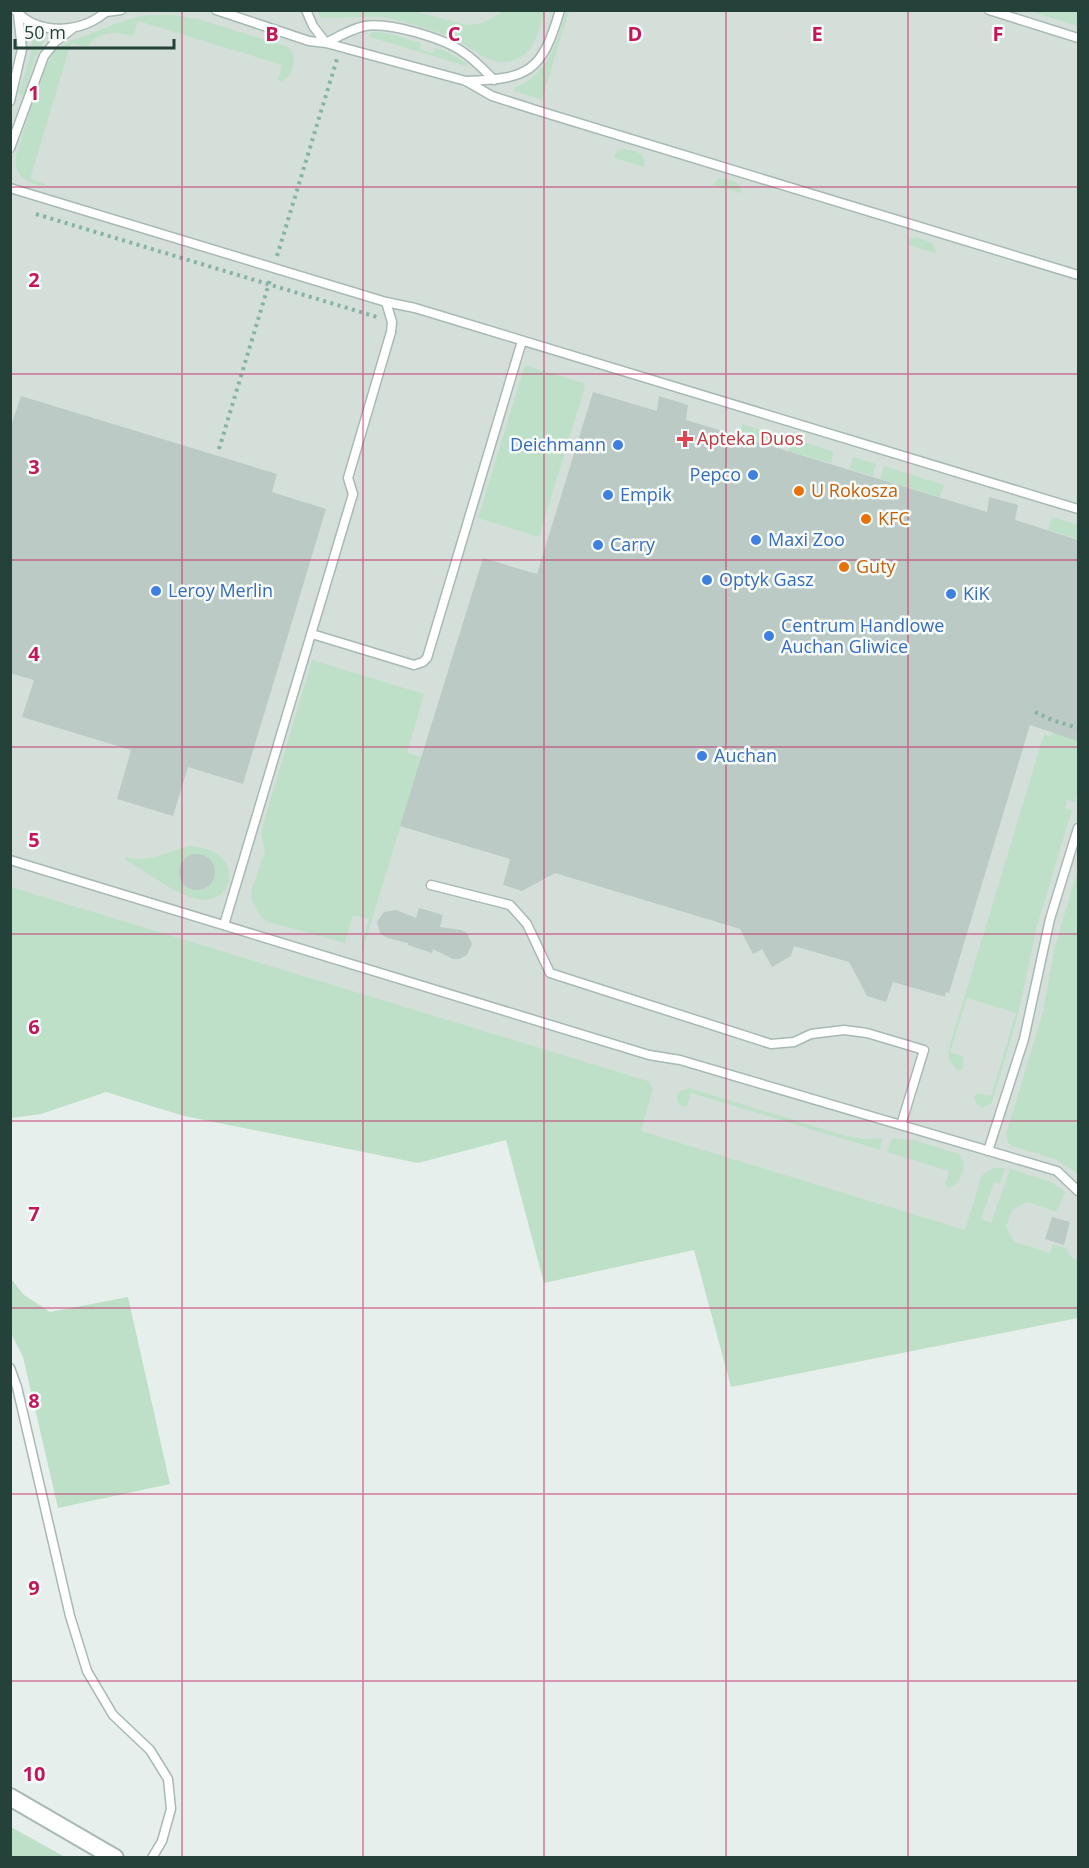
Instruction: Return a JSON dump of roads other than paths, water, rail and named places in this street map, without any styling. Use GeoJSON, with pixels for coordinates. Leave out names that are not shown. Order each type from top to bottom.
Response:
{"type":"FeatureCollection","features":[{"type":"Feature","properties":{"kind":"street"},"geometry":{"type":"LineString","coordinates":[[10,1797],[115,1857]]}},
{"type":"Feature","properties":{"kind":"lane"},"geometry":{"type":"LineString","coordinates":[[16,12],[34,24],[52,29],[72,29],[90,23],[107,11],[121,10]]}},
{"type":"Feature","properties":{"kind":"lane"},"geometry":{"type":"LineString","coordinates":[[216,10],[309,41],[326,43],[466,81],[492,96],[538,111],[1078,275]]}},
{"type":"Feature","properties":{"kind":"lane"},"geometry":{"type":"LineString","coordinates":[[306,10],[313,26],[326,43]]}},
{"type":"Feature","properties":{"kind":"lane"},"geometry":{"type":"LineString","coordinates":[[553,10],[555,27]]}},
{"type":"Feature","properties":{"kind":"lane"},"geometry":{"type":"LineString","coordinates":[[466,81],[517,76],[534,66],[545,52],[560,10]]}},
{"type":"Feature","properties":{"kind":"lane"},"geometry":{"type":"LineString","coordinates":[[988,10],[1078,38]]}},
{"type":"Feature","properties":{"kind":"lane"},"geometry":{"type":"LineString","coordinates":[[10,101],[22,49],[16,12]]}},
{"type":"Feature","properties":{"kind":"lane"},"geometry":{"type":"LineString","coordinates":[[326,43],[359,27],[376,25],[394,27],[452,46],[472,59],[494,80]]}},
{"type":"Feature","properties":{"kind":"lane"},"geometry":{"type":"LineString","coordinates":[[10,148],[44,56],[55,42],[72,29]]}},
{"type":"Feature","properties":{"kind":"lane"},"geometry":{"type":"LineString","coordinates":[[10,188],[386,302],[415,308],[522,340],[1078,509]]}},
{"type":"Feature","properties":{"kind":"lane"},"geometry":{"type":"LineString","coordinates":[[224,925],[353,494],[348,478],[392,322],[386,302]]}},
{"type":"Feature","properties":{"kind":"lane"},"geometry":{"type":"LineString","coordinates":[[312,634],[414,665],[427,658],[522,340]]}},
{"type":"Feature","properties":{"kind":"lane"},"geometry":{"type":"LineString","coordinates":[[988,1151],[1024,1039],[1050,919],[1078,828]]}},
{"type":"Feature","properties":{"kind":"lane"},"geometry":{"type":"LineString","coordinates":[[10,860],[649,1055],[680,1060],[1058,1171],[1078,1191]]}},
{"type":"Feature","properties":{"kind":"lane"},"geometry":{"type":"LineString","coordinates":[[432,885],[510,905],[527,924],[550,974],[771,1044],[794,1042],[811,1034],[844,1030],[867,1033],[924,1050],[901,1125]]}},
{"type":"Feature","properties":{"kind":"lane"},"geometry":{"type":"LineString","coordinates":[[10,1368],[17,1387],[70,1616],[87,1671],[114,1715],[150,1750],[168,1779],[171,1809],[162,1841],[152,1857]]}},
{"type":"Feature","properties":{"kind":"place","name":"Apteka Duos"},"geometry":{"type":"Point","coordinates":[685,439]}},
{"type":"Feature","properties":{"kind":"place","name":"Deichmann"},"geometry":{"type":"Point","coordinates":[618,445]}},
{"type":"Feature","properties":{"kind":"place","name":"Pepco"},"geometry":{"type":"Point","coordinates":[753,475]}},
{"type":"Feature","properties":{"kind":"place","name":"U Rokosza"},"geometry":{"type":"Point","coordinates":[799,491]}},
{"type":"Feature","properties":{"kind":"place","name":"Empik"},"geometry":{"type":"Point","coordinates":[608,495]}},
{"type":"Feature","properties":{"kind":"place","name":"KFC"},"geometry":{"type":"Point","coordinates":[866,519]}},
{"type":"Feature","properties":{"kind":"place","name":"Maxi Zoo"},"geometry":{"type":"Point","coordinates":[756,540]}},
{"type":"Feature","properties":{"kind":"place","name":"Carry"},"geometry":{"type":"Point","coordinates":[598,545]}},
{"type":"Feature","properties":{"kind":"place","name":"Guty"},"geometry":{"type":"Point","coordinates":[844,567]}},
{"type":"Feature","properties":{"kind":"place","name":"Optyk Gasz"},"geometry":{"type":"Point","coordinates":[707,580]}},
{"type":"Feature","properties":{"kind":"place","name":"Leroy Merlin"},"geometry":{"type":"Point","coordinates":[156,591]}},
{"type":"Feature","properties":{"kind":"place","name":"KiK"},"geometry":{"type":"Point","coordinates":[951,594]}},
{"type":"Feature","properties":{"kind":"place","name":"Centrum Handlowe Auchan Gliwice"},"geometry":{"type":"Point","coordinates":[769,636]}},
{"type":"Feature","properties":{"kind":"place","name":"Auchan"},"geometry":{"type":"Point","coordinates":[702,756]}}]}
